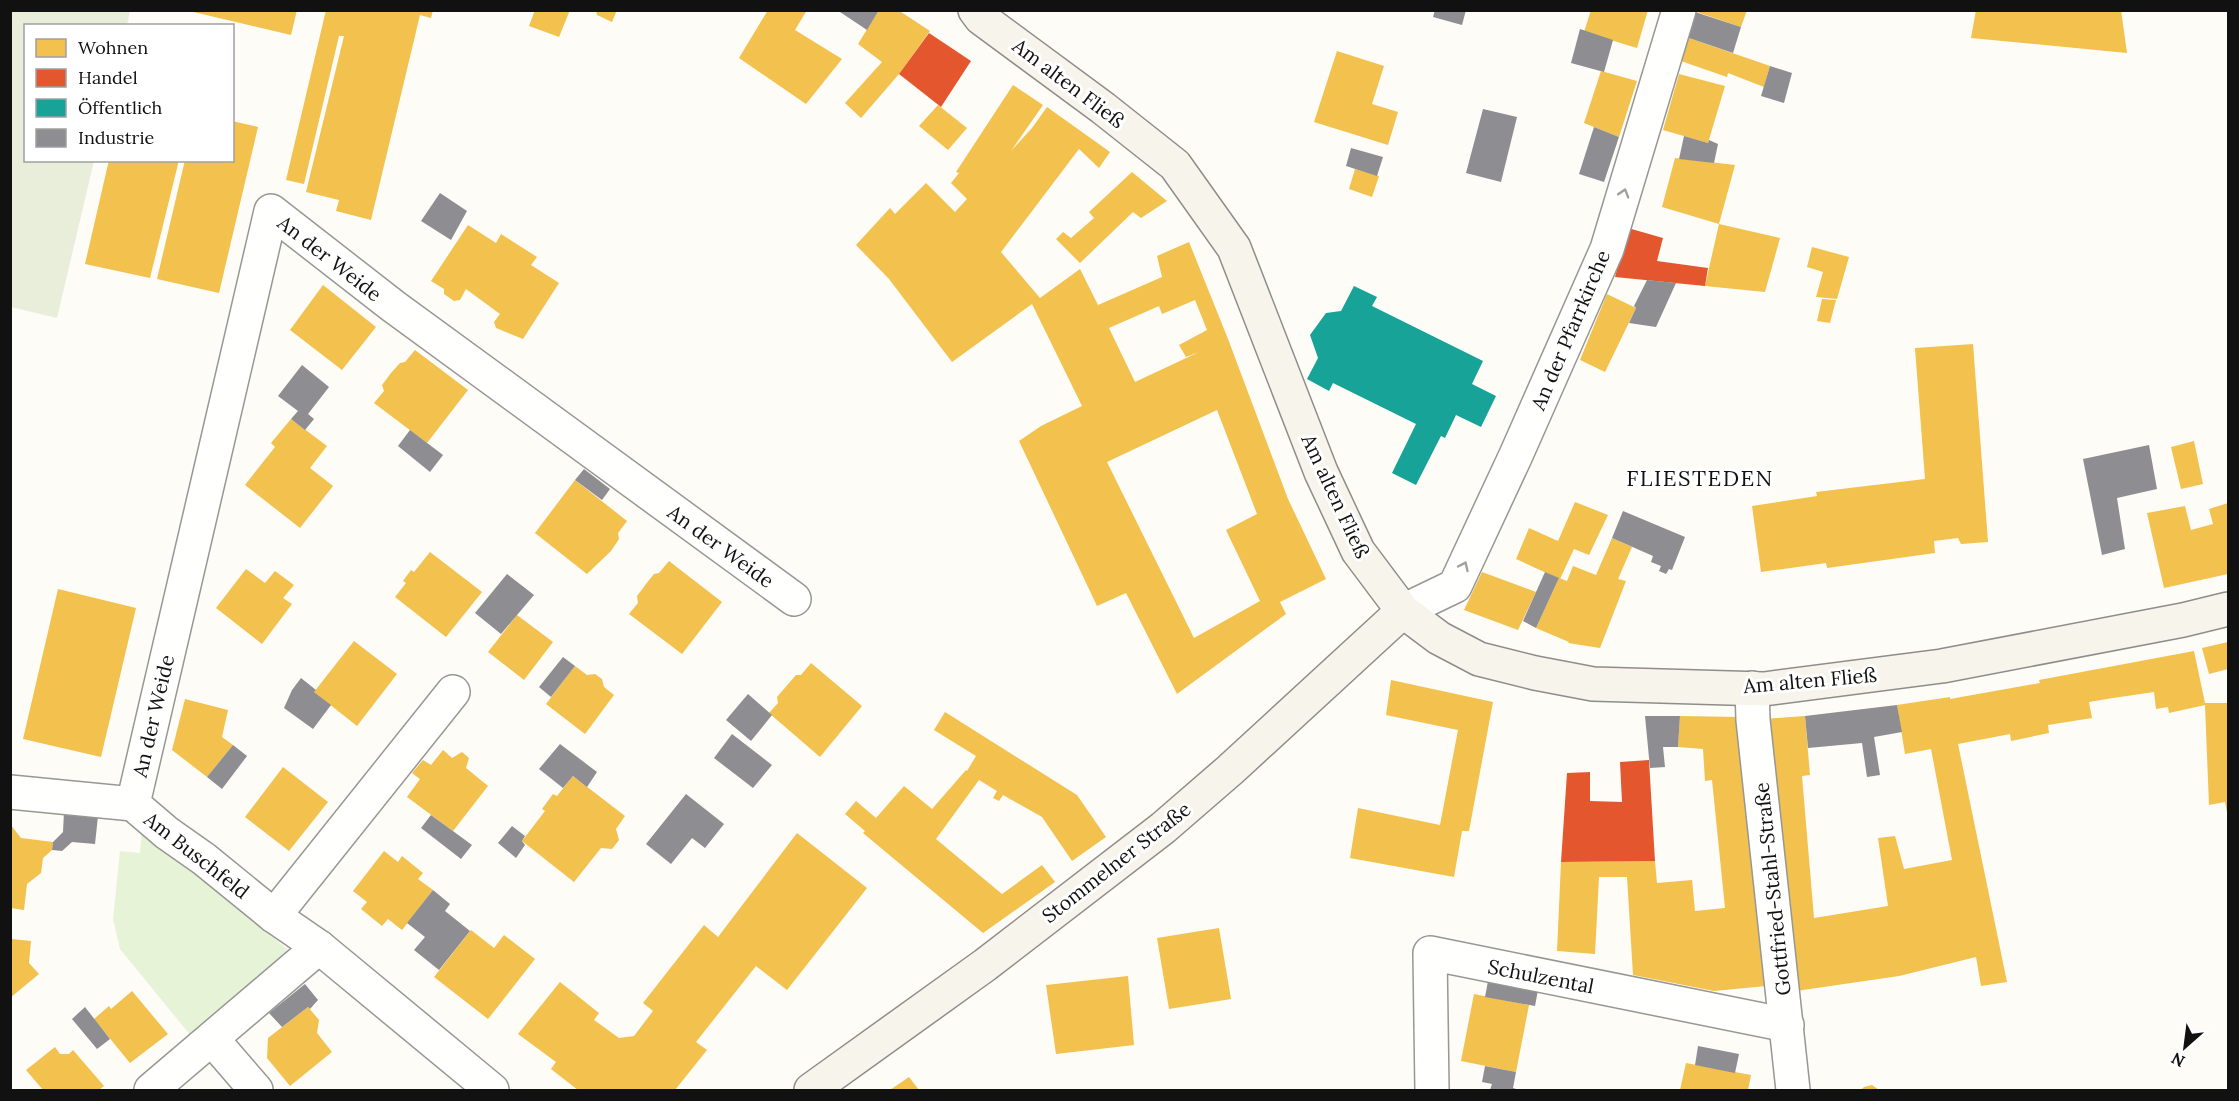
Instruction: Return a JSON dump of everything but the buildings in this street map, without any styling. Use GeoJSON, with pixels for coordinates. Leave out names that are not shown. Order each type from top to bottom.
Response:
{"type":"FeatureCollection","features":[{"type":"Feature","properties":{"kind":"main road","name":"Am alten Fließ"},"geometry":{"type":"LineString","coordinates":[[975,10],[981,18],[1103,108],[1175,165],[1234,248],[1321,472],[1358,551],[1403,611],[1439,638],[1479,659],[1593,684],[1764,689],[1942,666],[2182,621],[2229,609]]}},
{"type":"Feature","properties":{"kind":"main road","name":"Stommelner Straße"},"geometry":{"type":"LineString","coordinates":[[811,1090],[985,965],[1163,828],[1230,770],[1403,611]]}},
{"type":"Feature","properties":{"kind":"street","name":"An der Pfarrkirche"},"geometry":{"type":"LineString","coordinates":[[1403,611],[1455,586],[1516,455],[1607,249],[1679,10]]}},
{"type":"Feature","properties":{"kind":"street","name":"An der Weide"},"geometry":{"type":"LineString","coordinates":[[133,804],[271,211],[393,306],[794,599]]}},
{"type":"Feature","properties":{"kind":"street","name":"Gottfried-Stahl-Straße"},"geometry":{"type":"LineString","coordinates":[[1752,688],[1753,720],[1793,1090]]}},
{"type":"Feature","properties":{"kind":"street"},"geometry":{"type":"LineString","coordinates":[[274,916],[453,692]]}},
{"type":"Feature","properties":{"kind":"street","name":"Am Buschfeld"},"geometry":{"type":"LineString","coordinates":[[10,792],[133,804],[274,916],[319,947],[492,1090]]}},
{"type":"Feature","properties":{"kind":"street"},"geometry":{"type":"LineString","coordinates":[[151,1090],[319,947]]}},
{"type":"Feature","properties":{"kind":"street","name":"Schulzental"},"geometry":{"type":"LineString","coordinates":[[1432,1090],[1430,953],[1787,1025]]}},
{"type":"Feature","properties":{"kind":"street"},"geometry":{"type":"LineString","coordinates":[[212,1039],[256,1090]]}},
{"type":"Feature","properties":{"kind":"green space"},"geometry":{"type":"Polygon","coordinates":[[[11,10],[130,11],[127,24],[24,24],[24,162],[94,162],[57,318],[11,307],[11,10]]]}},
{"type":"Feature","properties":{"kind":"green space"},"geometry":{"type":"Polygon","coordinates":[[[142,827],[287,949],[286,953],[191,1036],[120,949],[113,919],[120,851],[140,853],[142,827]]]}},
{"type":"Feature","properties":{"kind":"district","name":"FLIESTEDEN"},"geometry":{"type":"Point","coordinates":[1700,478]}}]}
